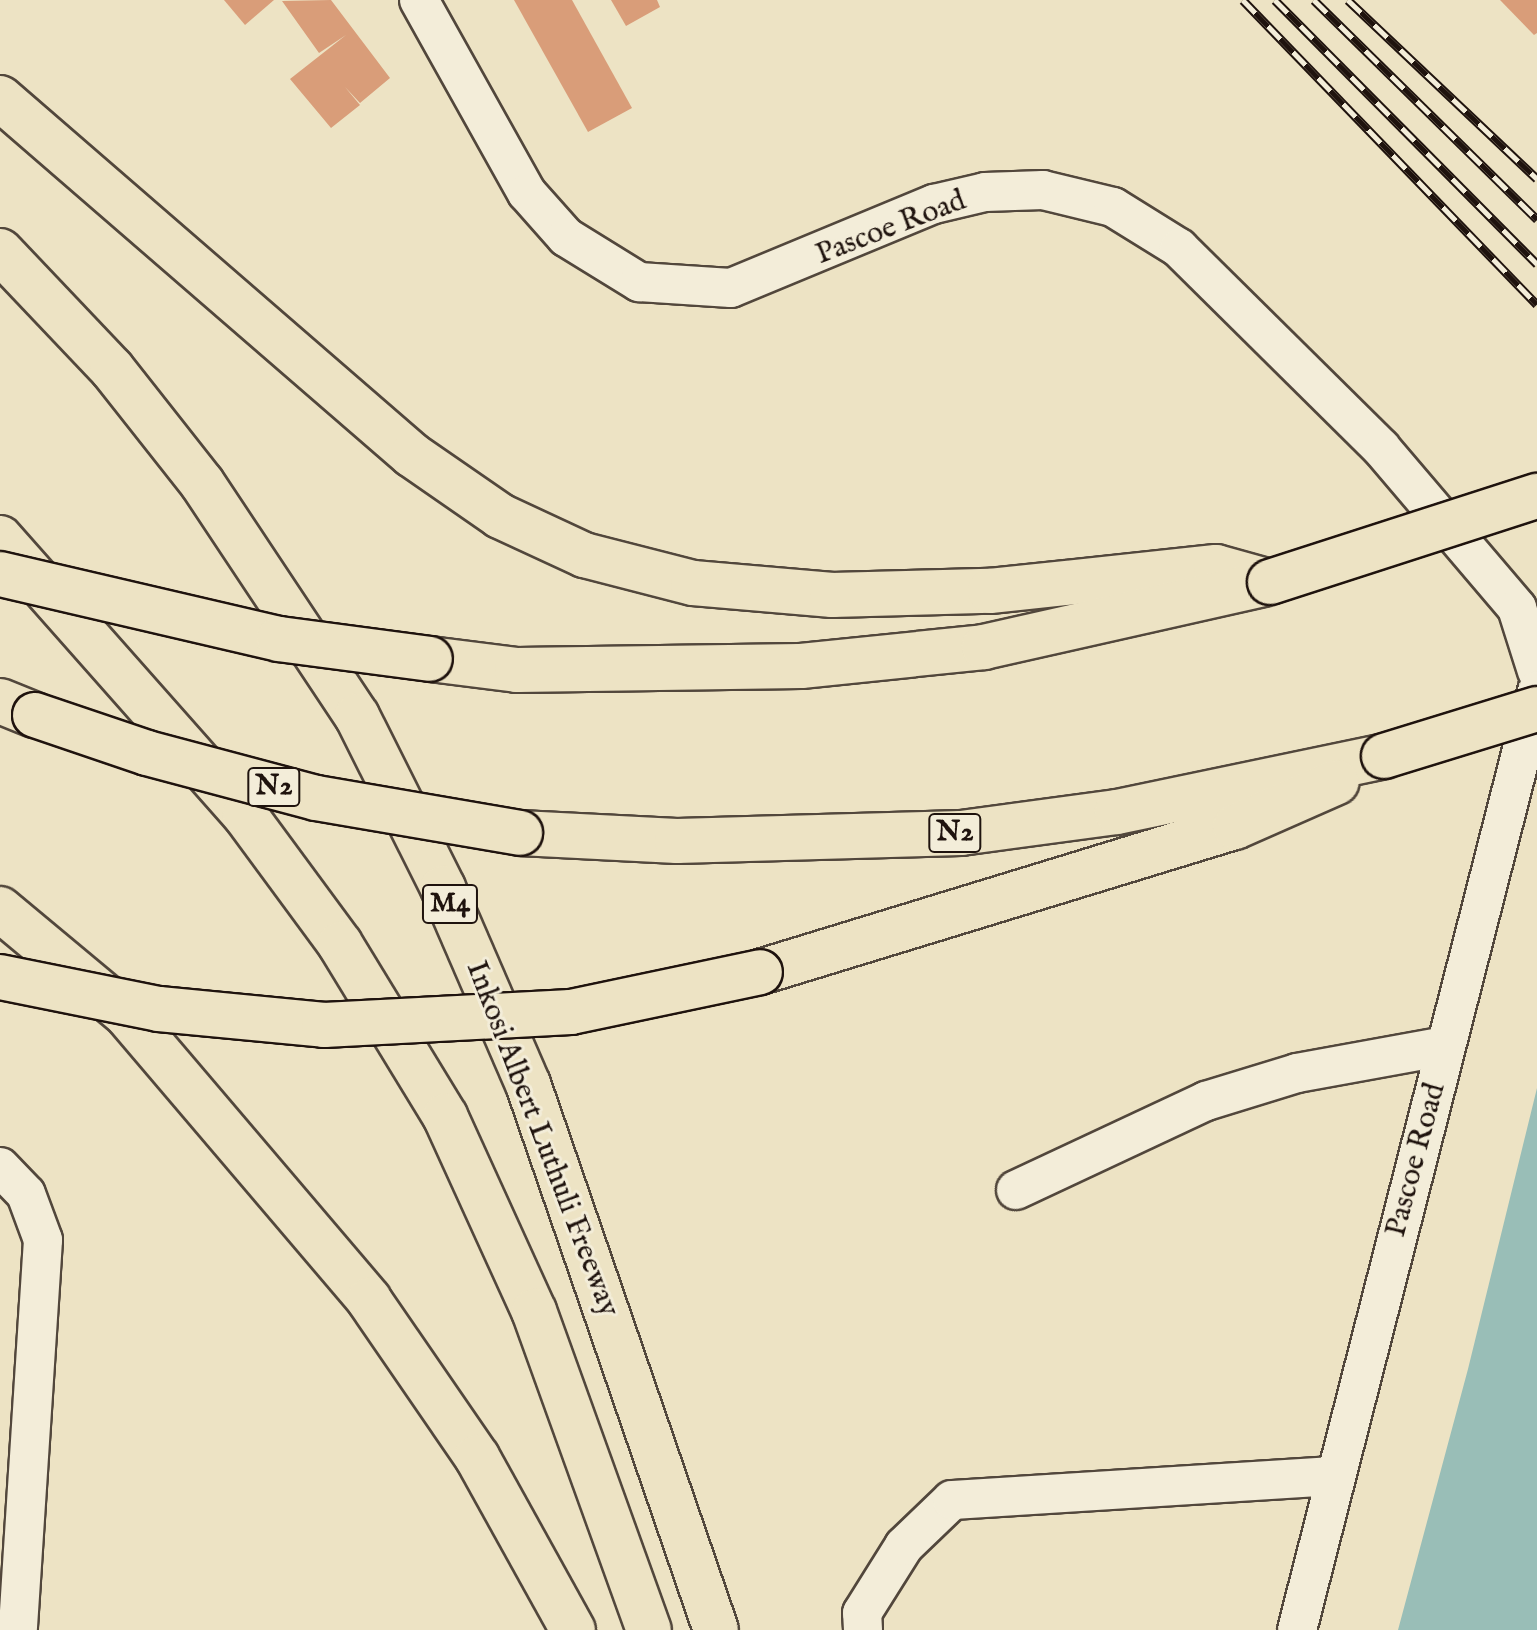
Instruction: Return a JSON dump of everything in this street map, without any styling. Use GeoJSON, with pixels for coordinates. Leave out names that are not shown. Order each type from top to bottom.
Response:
{"type":"FeatureCollection","features":[{"type":"Feature","properties":{"kind":"highway"},"geometry":{"type":"LineString","coordinates":[[0,98],[412,455],[500,516],[584,555],[693,583],[832,595],[990,591],[1216,567],[1270,582]]}},
{"type":"Feature","properties":{"kind":"highway","name":"Inkosi Albert Luthuli Freeway"},"geometry":{"type":"LineString","coordinates":[[6,253],[112,369],[202,483],[357,716],[443,888],[528,1084],[716,1630]]}},
{"type":"Feature","properties":{"kind":"highway"},"geometry":{"type":"LineString","coordinates":[[0,574],[279,639],[517,670],[801,666],[984,647],[1270,582],[1537,496]]}},
{"type":"Feature","properties":{"kind":"highway"},"geometry":{"type":"LineString","coordinates":[[0,538],[245,815],[340,944],[445,1116],[534,1311],[649,1630]]}},
{"type":"Feature","properties":{"kind":"highway","name":"N2"},"geometry":{"type":"LineString","coordinates":[[18,708],[147,753],[316,798],[520,833],[677,841],[961,833],[1117,812],[1384,756],[1537,709]]}},
{"type":"Feature","properties":{"kind":"highway"},"geometry":{"type":"LineString","coordinates":[[0,977],[159,1009],[324,1025],[571,1012],[760,972],[1235,827],[1293,806],[1384,756]]}},
{"type":"Feature","properties":{"kind":"highway"},"geometry":{"type":"LineString","coordinates":[[0,909],[126,1014],[369,1300],[477,1457],[573,1630]]}},
{"type":"Feature","properties":{"kind":"street","name":"Pascoe Road"},"geometry":{"type":"LineString","coordinates":[[419,0],[527,193],[566,237],[639,282],[731,288],[934,204],[985,192],[1043,190],[1113,207],[1179,248],[1381,448],[1517,608],[1537,671]]}},
{"type":"Feature","properties":{"kind":"street","name":"Pascoe Road"},"geometry":{"type":"LineString","coordinates":[[1297,1630],[1537,691]]}},
{"type":"Feature","properties":{"kind":"street"},"geometry":{"type":"LineString","coordinates":[[1016,1190],[1206,1101],[1297,1073],[1446,1046]]}},
{"type":"Feature","properties":{"kind":"street"},"geometry":{"type":"LineString","coordinates":[[0,1167],[26,1194],[43,1240],[18,1630]]}},
{"type":"Feature","properties":{"kind":"street"},"geometry":{"type":"LineString","coordinates":[[863,1630],[862,1613],[904,1546],[952,1500],[1334,1476]]}},
{"type":"Feature","properties":{"kind":"water"},"geometry":{"type":"Polygon","coordinates":[[[1537,1088],[1537,1630],[1398,1630],[1468,1369],[1537,1088]]]}},
{"type":"Feature","properties":{"kind":"building"},"geometry":{"type":"Polygon","coordinates":[[[224,0],[274,0],[245,25],[224,0]]]}},
{"type":"Feature","properties":{"kind":"building"},"geometry":{"type":"Polygon","coordinates":[[[331,0],[390,78],[360,103],[345,87],[360,105],[331,128],[290,79],[346,35],[319,53],[282,1],[331,0]]]}},
{"type":"Feature","properties":{"kind":"building"},"geometry":{"type":"Polygon","coordinates":[[[514,0],[572,0],[632,108],[588,132],[514,0]]]}},
{"type":"Feature","properties":{"kind":"building"},"geometry":{"type":"Polygon","coordinates":[[[611,0],[657,0],[660,7],[626,26],[611,0]]]}},
{"type":"Feature","properties":{"kind":"building"},"geometry":{"type":"Polygon","coordinates":[[[1500,0],[1537,0],[1537,33],[1534,35],[1500,0]]]}},
{"type":"Feature","properties":{"kind":"railway"},"geometry":{"type":"LineString","coordinates":[[1243,0],[1537,304]]}},
{"type":"Feature","properties":{"kind":"railway"},"geometry":{"type":"LineString","coordinates":[[1275,0],[1537,264]]}},
{"type":"Feature","properties":{"kind":"railway"},"geometry":{"type":"LineString","coordinates":[[1314,0],[1537,219]]}},
{"type":"Feature","properties":{"kind":"railway"},"geometry":{"type":"LineString","coordinates":[[1348,0],[1537,179]]}}]}
